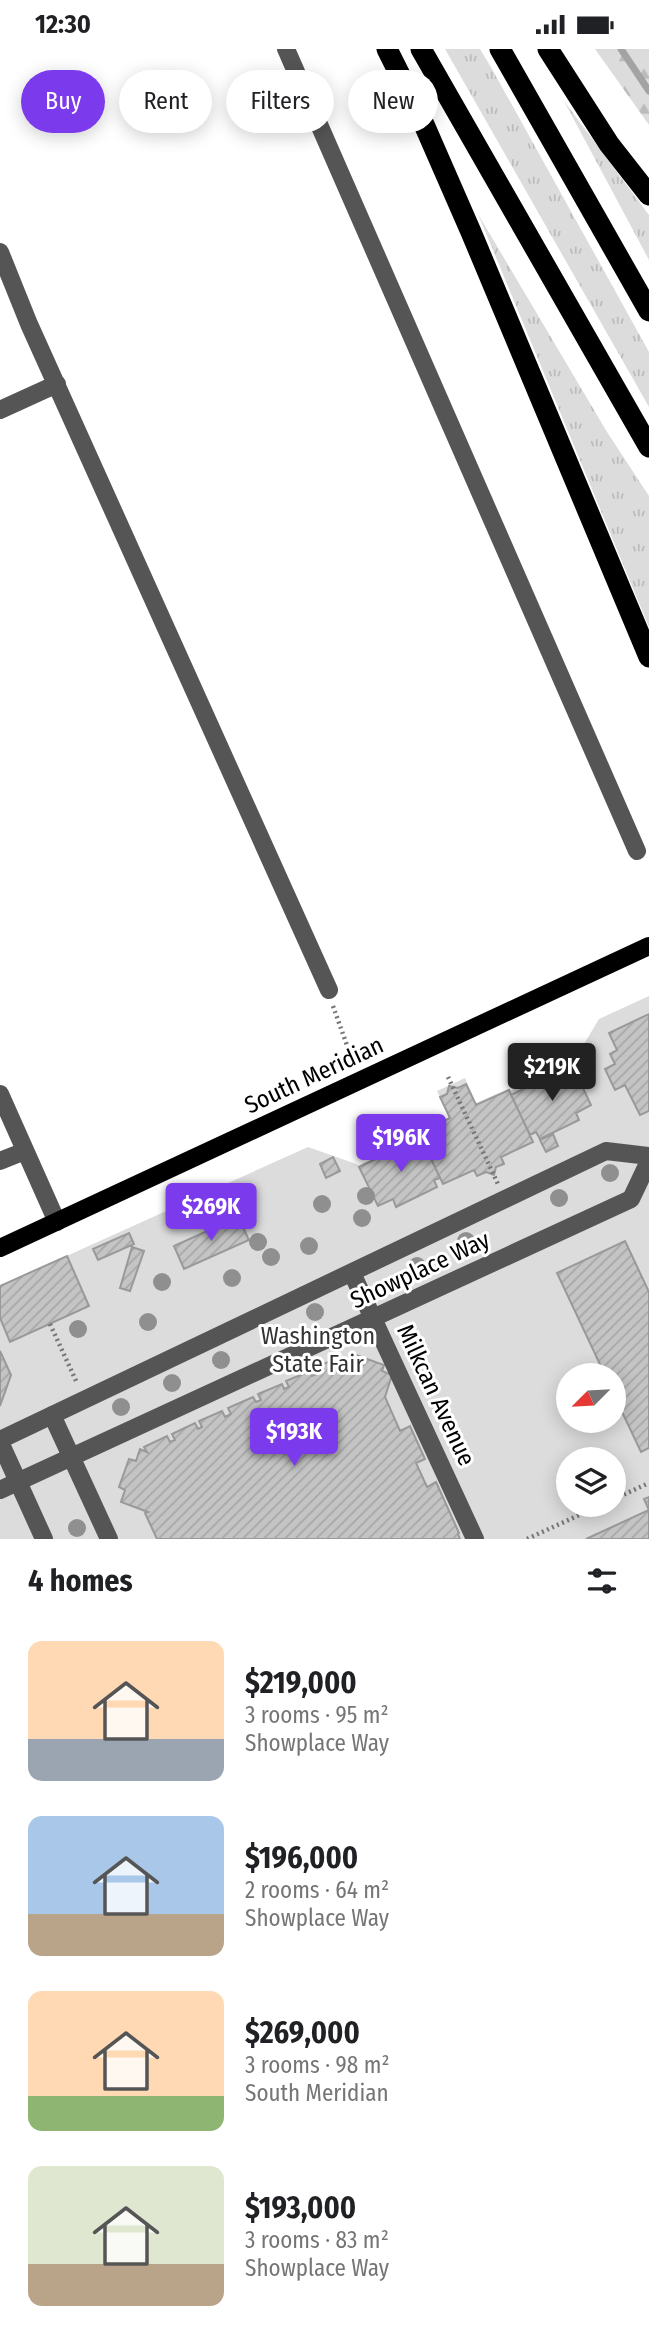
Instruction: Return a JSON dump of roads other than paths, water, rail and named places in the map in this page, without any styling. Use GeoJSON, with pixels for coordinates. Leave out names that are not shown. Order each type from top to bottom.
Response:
{"type":"FeatureCollection","features":[{"type":"Feature","properties":{"kind":"highway"},"geometry":{"type":"LineString","coordinates":[[387,49],[419,113],[471,232],[649,657]]}},
{"type":"Feature","properties":{"kind":"highway"},"geometry":{"type":"LineString","coordinates":[[421,49],[649,447]]}},
{"type":"Feature","properties":{"kind":"highway"},"geometry":{"type":"LineString","coordinates":[[500,49],[649,311]]}},
{"type":"Feature","properties":{"kind":"highway"},"geometry":{"type":"LineString","coordinates":[[548,49],[609,144],[649,195]]}},
{"type":"Feature","properties":{"kind":"main road","name":"South Meridian"},"geometry":{"type":"LineString","coordinates":[[0,1248],[649,946]]}},
{"type":"Feature","properties":{"kind":"street"},"geometry":{"type":"LineString","coordinates":[[286,49],[637,851]]}},
{"type":"Feature","properties":{"kind":"street"},"geometry":{"type":"LineString","coordinates":[[0,252],[329,990]]}},
{"type":"Feature","properties":{"kind":"street"},"geometry":{"type":"LineString","coordinates":[[0,410],[57,384]]}},
{"type":"Feature","properties":{"kind":"street"},"geometry":{"type":"LineString","coordinates":[[0,1094],[57,1222]]}},
{"type":"Feature","properties":{"kind":"street"},"geometry":{"type":"LineString","coordinates":[[0,1161],[25,1151]]}},
{"type":"Feature","properties":{"kind":"street","name":"Showplace Way"},"geometry":{"type":"LineString","coordinates":[[0,1441],[606,1151],[649,1158],[631,1199],[0,1490]]}},
{"type":"Feature","properties":{"kind":"street","name":"Milkcan Avenue"},"geometry":{"type":"LineString","coordinates":[[352,1273],[475,1539]]}},
{"type":"Feature","properties":{"kind":"street"},"geometry":{"type":"LineString","coordinates":[[52,1415],[109,1539]]}},
{"type":"Feature","properties":{"kind":"street"},"geometry":{"type":"LineString","coordinates":[[0,1441],[44,1539]]}},
{"type":"Feature","properties":{"kind":"waterway"},"geometry":{"type":"LineString","coordinates":[[621,49],[649,91]]}},
{"type":"Feature","properties":{"kind":"park label","name":"Washington State Fair"},"geometry":{"type":"Point","coordinates":[318,1350]}}]}
